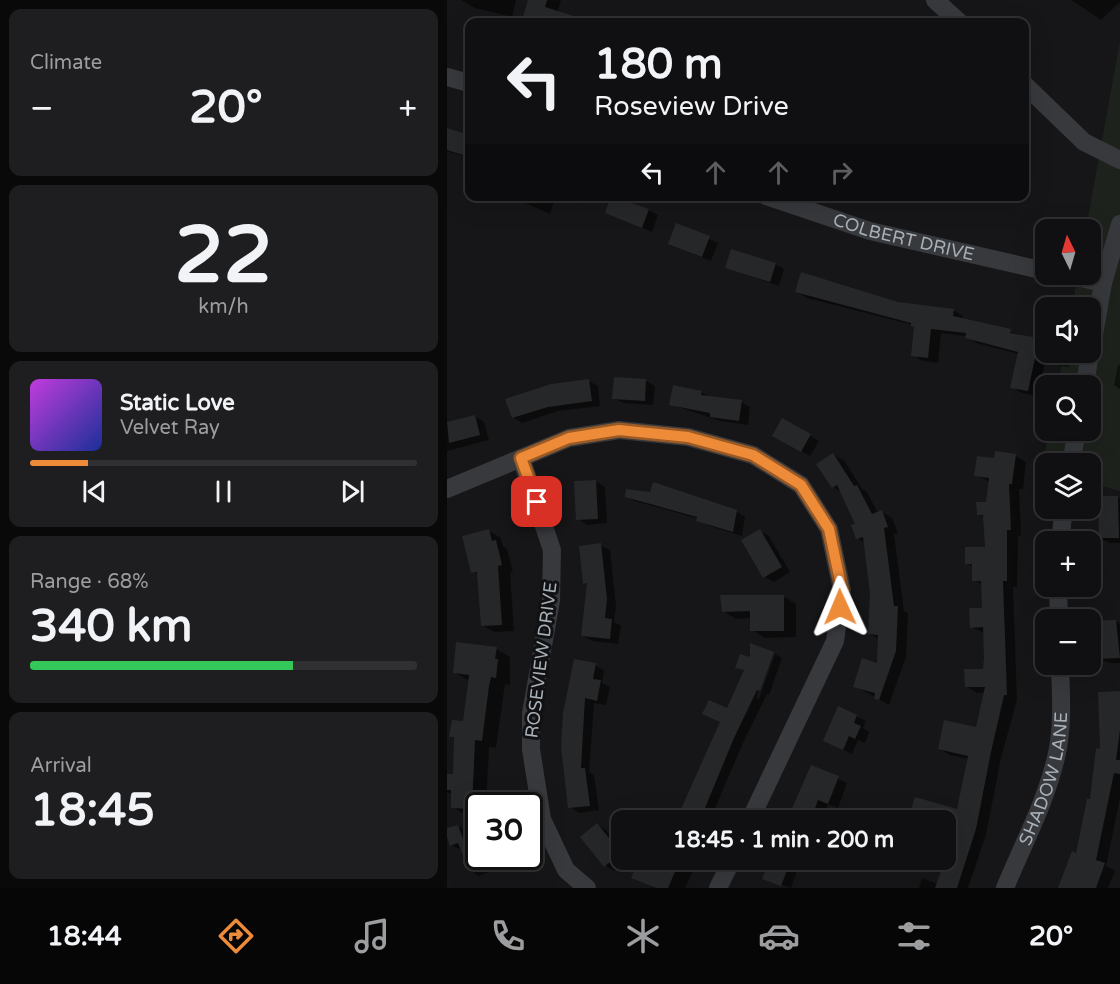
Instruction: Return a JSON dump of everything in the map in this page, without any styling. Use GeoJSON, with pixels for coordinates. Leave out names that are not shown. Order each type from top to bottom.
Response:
{"type":"FeatureCollection","features":[{"type":"Feature","properties":{"kind":"street"},"geometry":{"type":"LineString","coordinates":[[935,0],[955,18]]}},
{"type":"Feature","properties":{"kind":"street"},"geometry":{"type":"LineString","coordinates":[[447,76],[465,82]]}},
{"type":"Feature","properties":{"kind":"street"},"geometry":{"type":"LineString","coordinates":[[1029,89],[1084,142],[1120,160]]}},
{"type":"Feature","properties":{"kind":"street","name":"COLBERT DRIVE"},"geometry":{"type":"LineString","coordinates":[[781,201],[870,231],[1035,269]]}},
{"type":"Feature","properties":{"kind":"street"},"geometry":{"type":"LineString","coordinates":[[1101,297],[1120,224]]}},
{"type":"Feature","properties":{"kind":"street"},"geometry":{"type":"LineString","coordinates":[[447,489],[569,438],[619,430],[688,437],[753,455],[801,485],[829,529],[842,590],[835,641],[755,810]]}},
{"type":"Feature","properties":{"kind":"street","name":"ROSEVIEW DRIVE"},"geometry":{"type":"LineString","coordinates":[[521,458],[552,550],[551,601],[531,713],[531,749],[542,819],[566,870],[587,888]]}},
{"type":"Feature","properties":{"kind":"street","name":"SHADOW LANE"},"geometry":{"type":"LineString","coordinates":[[1005,888],[1044,794],[1057,752],[1060,675]]}},
{"type":"Feature","properties":{"kind":"street"},"geometry":{"type":"LineString","coordinates":[[718,888],[727,870]]}},
{"type":"Feature","properties":{"kind":"shaded area"},"geometry":{"type":"Polygon","coordinates":[[[1120,41],[1120,491],[1101,486],[1101,453],[1045,453],[1047,441],[1101,441],[1101,375],[1060,375],[1062,363],[1101,363],[1101,297],[1074,297],[1076,285],[1101,285],[1101,219],[1088,219],[1120,41]]]}},
{"type":"Feature","properties":{"kind":"building"},"geometry":{"type":"Polygon","coordinates":[[[528,0],[547,0],[545,7],[580,18],[523,18],[528,0]]]}},
{"type":"Feature","properties":{"kind":"building"},"geometry":{"type":"Polygon","coordinates":[[[447,128],[465,134],[465,156],[447,150],[447,128]]]}},
{"type":"Feature","properties":{"kind":"building"},"geometry":{"type":"Polygon","coordinates":[[[609,201],[626,201],[649,209],[642,228],[605,213],[609,201]]]}},
{"type":"Feature","properties":{"kind":"building"},"geometry":{"type":"Polygon","coordinates":[[[676,223],[710,236],[702,257],[668,244],[676,223]]]}},
{"type":"Feature","properties":{"kind":"building"},"geometry":{"type":"Polygon","coordinates":[[[731,249],[776,263],[770,282],[725,268],[731,249]]]}},
{"type":"Feature","properties":{"kind":"building"},"geometry":{"type":"Polygon","coordinates":[[[801,272],[898,302],[954,309],[953,316],[1011,329],[1010,333],[1035,337],[1035,358],[1028,391],[1010,388],[1018,352],[965,338],[966,333],[931,329],[928,358],[911,356],[914,327],[911,323],[795,292],[801,272]]]}},
{"type":"Feature","properties":{"kind":"building"},"geometry":{"type":"Polygon","coordinates":[[[614,377],[646,379],[645,401],[612,399],[614,377]]]}},
{"type":"Feature","properties":{"kind":"building"},"geometry":{"type":"Polygon","coordinates":[[[589,379],[592,401],[548,407],[512,418],[505,399],[551,384],[589,379]]]}},
{"type":"Feature","properties":{"kind":"building"},"geometry":{"type":"Polygon","coordinates":[[[673,385],[702,391],[701,395],[742,400],[739,421],[710,417],[710,413],[669,405],[673,385]]]}},
{"type":"Feature","properties":{"kind":"building"},"geometry":{"type":"Polygon","coordinates":[[[475,415],[480,435],[449,443],[447,422],[475,415]]]}},
{"type":"Feature","properties":{"kind":"building"},"geometry":{"type":"Polygon","coordinates":[[[782,418],[811,434],[801,452],[772,436],[782,418]]]}},
{"type":"Feature","properties":{"kind":"building"},"geometry":{"type":"Polygon","coordinates":[[[995,451],[1016,454],[1012,484],[1009,484],[1011,530],[1007,530],[1007,581],[1003,581],[1007,695],[1004,695],[976,829],[957,888],[935,888],[941,870],[956,870],[956,810],[911,810],[915,797],[957,809],[968,756],[938,749],[944,720],[976,727],[985,687],[965,687],[964,669],[983,669],[984,658],[983,627],[970,628],[969,608],[982,608],[981,581],[972,581],[972,564],[965,564],[965,547],[985,547],[983,515],[977,515],[976,502],[986,502],[989,478],[974,476],[977,456],[994,458],[995,451]]]}},
{"type":"Feature","properties":{"kind":"building"},"geometry":{"type":"Polygon","coordinates":[[[833,453],[854,486],[857,485],[872,514],[882,510],[888,527],[884,528],[894,606],[898,606],[896,651],[879,700],[874,699],[875,693],[853,687],[862,658],[877,663],[878,635],[868,634],[870,594],[863,537],[856,539],[851,525],[855,524],[837,485],[832,488],[816,464],[833,453]]]}},
{"type":"Feature","properties":{"kind":"building"},"geometry":{"type":"Polygon","coordinates":[[[596,480],[598,519],[576,520],[574,481],[596,480]]]}},
{"type":"Feature","properties":{"kind":"building"},"geometry":{"type":"Polygon","coordinates":[[[653,482],[737,510],[733,532],[696,521],[697,517],[625,497],[626,489],[650,492],[653,482]]]}},
{"type":"Feature","properties":{"kind":"building"},"geometry":{"type":"Polygon","coordinates":[[[1101,496],[1118,496],[1119,538],[1101,538],[1101,531],[1099,531],[1101,496]]]}},
{"type":"Feature","properties":{"kind":"building"},"geometry":{"type":"Polygon","coordinates":[[[489,529],[492,541],[496,540],[502,565],[498,566],[502,625],[481,626],[477,572],[471,573],[462,536],[489,529]]]}},
{"type":"Feature","properties":{"kind":"building"},"geometry":{"type":"Polygon","coordinates":[[[760,529],[782,567],[763,578],[741,540],[760,529]]]}},
{"type":"Feature","properties":{"kind":"building"},"geometry":{"type":"Polygon","coordinates":[[[601,543],[607,599],[605,618],[612,619],[610,639],[581,636],[587,583],[583,584],[579,546],[601,543]]]}},
{"type":"Feature","properties":{"kind":"building"},"geometry":{"type":"Polygon","coordinates":[[[720,595],[784,595],[784,631],[750,631],[750,611],[722,612],[720,595]]]}},
{"type":"Feature","properties":{"kind":"building"},"geometry":{"type":"Polygon","coordinates":[[[1116,620],[1120,658],[1101,659],[1101,621],[1116,620]]]}},
{"type":"Feature","properties":{"kind":"building"},"geometry":{"type":"Polygon","coordinates":[[[456,642],[497,647],[496,678],[491,677],[489,686],[482,741],[475,740],[473,792],[465,792],[465,809],[451,808],[451,790],[447,790],[447,774],[453,774],[454,737],[449,737],[452,720],[463,721],[469,675],[453,673],[456,642]]]}},
{"type":"Feature","properties":{"kind":"building"},"geometry":{"type":"Polygon","coordinates":[[[750,643],[774,652],[760,691],[757,690],[734,738],[704,810],[680,810],[720,722],[702,714],[709,700],[727,708],[744,670],[735,668],[740,654],[750,657],[750,643]]]}},
{"type":"Feature","properties":{"kind":"building"},"geometry":{"type":"Polygon","coordinates":[[[574,659],[596,663],[593,679],[601,680],[597,701],[585,698],[581,768],[585,768],[590,806],[568,808],[561,747],[563,713],[574,659]]]}},
{"type":"Feature","properties":{"kind":"building"},"geometry":{"type":"Polygon","coordinates":[[[1120,691],[1120,730],[1116,760],[1120,760],[1120,774],[1114,773],[1096,860],[1105,863],[1096,888],[1058,888],[1072,851],[1076,853],[1087,799],[1090,799],[1096,748],[1100,749],[1098,692],[1120,691]]]}},
{"type":"Feature","properties":{"kind":"building"},"geometry":{"type":"Polygon","coordinates":[[[838,706],[857,715],[854,723],[861,726],[855,739],[849,736],[843,750],[823,741],[838,706]]]}},
{"type":"Feature","properties":{"kind":"building"},"geometry":{"type":"Polygon","coordinates":[[[811,765],[839,776],[828,804],[818,800],[814,810],[791,810],[811,765]]]}},
{"type":"Feature","properties":{"kind":"building"},"geometry":{"type":"Polygon","coordinates":[[[597,823],[611,840],[611,861],[604,867],[580,837],[597,823]]]}},
{"type":"Feature","properties":{"kind":"building"},"geometry":{"type":"Polygon","coordinates":[[[458,825],[463,839],[465,838],[465,861],[458,843],[450,846],[447,828],[458,825]]]}},
{"type":"Feature","properties":{"kind":"building"},"geometry":{"type":"Polygon","coordinates":[[[635,870],[676,870],[668,888],[656,888],[631,878],[635,870]]]}},
{"type":"Feature","properties":{"kind":"building"},"geometry":{"type":"Polygon","coordinates":[[[765,870],[787,870],[781,886],[762,879],[765,870]]]}},
{"type":"Feature","properties":{"kind":"route"},"geometry":{"type":"LineString","coordinates":[[537,502],[521,458],[569,438],[619,430],[688,437],[753,455],[801,485],[829,529],[842,590],[840,607]]}}]}
